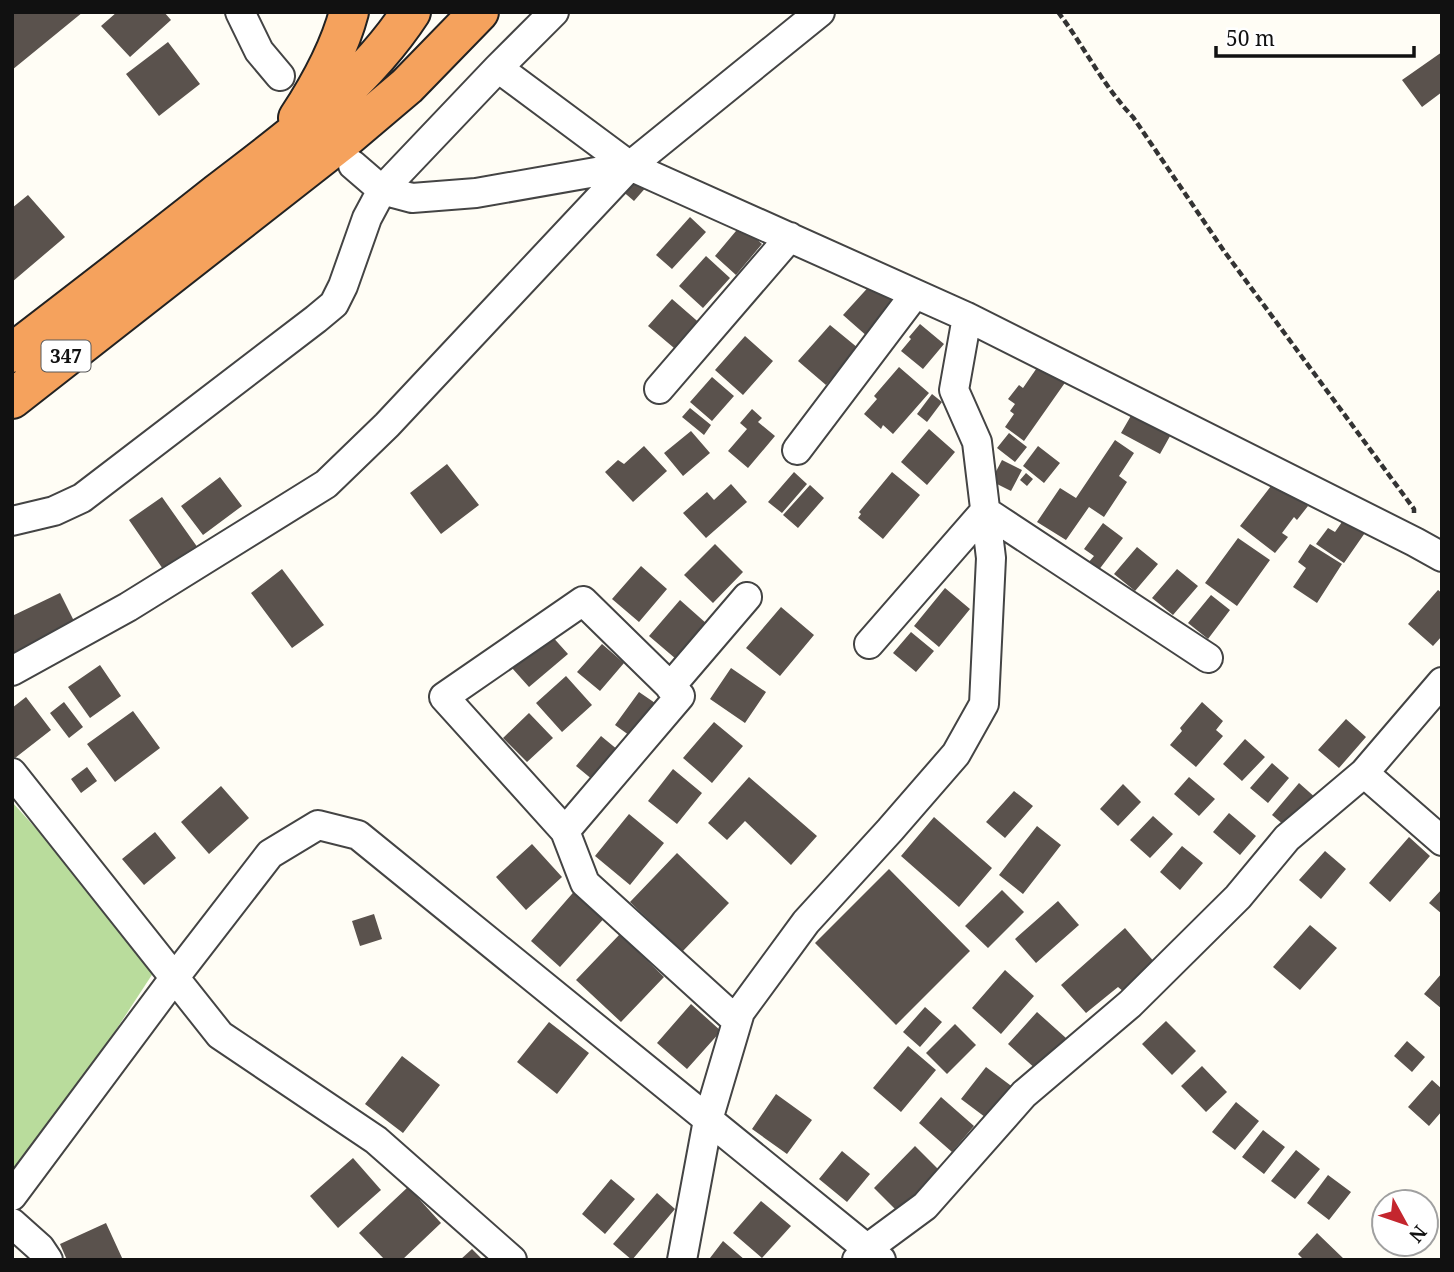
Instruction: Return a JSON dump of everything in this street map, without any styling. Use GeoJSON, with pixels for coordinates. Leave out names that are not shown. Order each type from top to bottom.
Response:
{"type":"FeatureCollection","features":[{"type":"Feature","properties":{"kind":"highway"},"geometry":{"type":"LineString","coordinates":[[262,159],[293,126],[312,96],[344,30],[349,12]]}},
{"type":"Feature","properties":{"kind":"highway"},"geometry":{"type":"LineString","coordinates":[[110,299],[262,159],[335,100],[377,59],[411,12]]}},
{"type":"Feature","properties":{"kind":"highway"},"geometry":{"type":"LineString","coordinates":[[351,151],[444,12]]}},
{"type":"Feature","properties":{"kind":"highway"},"geometry":{"type":"LineString","coordinates":[[110,299],[351,151],[407,86],[479,12]]}},
{"type":"Feature","properties":{"kind":"highway","name":"347"},"geometry":{"type":"LineString","coordinates":[[12,353],[110,299]]}},
{"type":"Feature","properties":{"kind":"highway","name":"347"},"geometry":{"type":"LineString","coordinates":[[14,398],[110,299]]}},
{"type":"Feature","properties":{"kind":"street"},"geometry":{"type":"LineString","coordinates":[[240,12],[259,51],[280,76]]}},
{"type":"Feature","properties":{"kind":"street"},"geometry":{"type":"LineString","coordinates":[[12,521],[54,512],[82,498],[334,304],[367,218],[382,190],[554,12]]}},
{"type":"Feature","properties":{"kind":"street"},"geometry":{"type":"LineString","coordinates":[[12,671],[128,607],[326,484],[387,425],[630,166],[820,12]]}},
{"type":"Feature","properties":{"kind":"street"},"geometry":{"type":"LineString","coordinates":[[498,68],[630,166],[967,317],[1442,557]]}},
{"type":"Feature","properties":{"kind":"street"},"geometry":{"type":"LineString","coordinates":[[351,151],[382,190],[412,198],[476,193],[630,166]]}},
{"type":"Feature","properties":{"kind":"street"},"geometry":{"type":"LineString","coordinates":[[659,389],[790,237]]}},
{"type":"Feature","properties":{"kind":"street"},"geometry":{"type":"LineString","coordinates":[[797,450],[915,294]]}},
{"type":"Feature","properties":{"kind":"street"},"geometry":{"type":"LineString","coordinates":[[682,1260],[708,1120],[740,1012],[806,922],[956,754],[984,704],[990,558],[977,442],[954,390],[967,317]]}},
{"type":"Feature","properties":{"kind":"street"},"geometry":{"type":"LineString","coordinates":[[869,644],[985,511]]}},
{"type":"Feature","properties":{"kind":"street"},"geometry":{"type":"LineString","coordinates":[[985,511],[1208,658]]}},
{"type":"Feature","properties":{"kind":"street"},"geometry":{"type":"LineString","coordinates":[[670,687],[747,597]]}},
{"type":"Feature","properties":{"kind":"street"},"geometry":{"type":"LineString","coordinates":[[565,831],[680,696],[583,601],[443,697],[565,831],[585,883],[737,1021]]}},
{"type":"Feature","properties":{"kind":"street"},"geometry":{"type":"LineString","coordinates":[[12,1196],[270,854],[318,825],[358,835],[708,1120],[869,1256],[925,1206],[1024,1094],[1130,1004],[1238,897],[1287,838],[1364,773],[1442,682]]}},
{"type":"Feature","properties":{"kind":"street"},"geometry":{"type":"LineString","coordinates":[[12,773],[220,1035],[376,1140],[512,1260]]}},
{"type":"Feature","properties":{"kind":"street"},"geometry":{"type":"LineString","coordinates":[[1364,773],[1442,841]]}},
{"type":"Feature","properties":{"kind":"street"},"geometry":{"type":"LineString","coordinates":[[12,1223],[40,1248],[48,1260]]}},
{"type":"Feature","properties":{"kind":"path"},"geometry":{"type":"LineString","coordinates":[[1058,12],[1224,251],[1414,509]]}},
{"type":"Feature","properties":{"kind":"green space"},"geometry":{"type":"Polygon","coordinates":[[[12,802],[159,964],[12,1189],[12,802]]]}},
{"type":"Feature","properties":{"kind":"building"},"geometry":{"type":"Polygon","coordinates":[[[12,12],[83,12],[12,70],[12,12]]]}},
{"type":"Feature","properties":{"kind":"building"},"geometry":{"type":"Polygon","coordinates":[[[117,12],[164,12],[171,20],[130,57],[101,26],[117,12]]]}},
{"type":"Feature","properties":{"kind":"building"},"geometry":{"type":"Polygon","coordinates":[[[168,42],[200,84],[159,116],[126,74],[168,42]]]}},
{"type":"Feature","properties":{"kind":"building"},"geometry":{"type":"Polygon","coordinates":[[[1442,52],[1442,92],[1422,107],[1402,80],[1442,52]]]}},
{"type":"Feature","properties":{"kind":"building"},"geometry":{"type":"Polygon","coordinates":[[[634,173],[648,185],[634,201],[620,189],[634,173]]]}},
{"type":"Feature","properties":{"kind":"building"},"geometry":{"type":"Polygon","coordinates":[[[28,195],[65,237],[12,282],[12,208],[28,195]]]}},
{"type":"Feature","properties":{"kind":"building"},"geometry":{"type":"Polygon","coordinates":[[[690,217],[706,232],[672,269],[656,255],[690,217]]]}},
{"type":"Feature","properties":{"kind":"building"},"geometry":{"type":"Polygon","coordinates":[[[741,225],[762,244],[736,275],[715,256],[741,225]]]}},
{"type":"Feature","properties":{"kind":"building"},"geometry":{"type":"Polygon","coordinates":[[[706,256],[730,278],[703,308],[679,286],[706,256]]]}},
{"type":"Feature","properties":{"kind":"building"},"geometry":{"type":"Polygon","coordinates":[[[873,282],[898,304],[868,337],[843,315],[873,282]]]}},
{"type":"Feature","properties":{"kind":"building"},"geometry":{"type":"Polygon","coordinates":[[[672,299],[703,326],[680,353],[648,326],[672,299]]]}},
{"type":"Feature","properties":{"kind":"building"},"geometry":{"type":"Polygon","coordinates":[[[920,324],[944,344],[923,369],[901,351],[920,324]]]}},
{"type":"Feature","properties":{"kind":"building"},"geometry":{"type":"Polygon","coordinates":[[[830,325],[858,348],[826,385],[798,361],[830,325]]]}},
{"type":"Feature","properties":{"kind":"building"},"geometry":{"type":"Polygon","coordinates":[[[745,336],[773,361],[743,395],[715,370],[745,336]]]}},
{"type":"Feature","properties":{"kind":"building"},"geometry":{"type":"Polygon","coordinates":[[[1043,359],[1069,377],[1024,441],[1005,427],[1014,414],[1010,411],[1015,404],[1008,399],[1019,385],[1023,388],[1043,359]]]}},
{"type":"Feature","properties":{"kind":"building"},"geometry":{"type":"Polygon","coordinates":[[[899,367],[929,393],[893,434],[883,425],[881,429],[864,414],[877,399],[874,396],[899,367]]]}},
{"type":"Feature","properties":{"kind":"building"},"geometry":{"type":"Polygon","coordinates":[[[712,377],[734,396],[712,421],[690,402],[712,377]]]}},
{"type":"Feature","properties":{"kind":"building"},"geometry":{"type":"Polygon","coordinates":[[[932,394],[942,402],[927,422],[917,414],[932,394]]]}},
{"type":"Feature","properties":{"kind":"building"},"geometry":{"type":"Polygon","coordinates":[[[1136,407],[1174,429],[1160,454],[1121,433],[1136,407]]]}},
{"type":"Feature","properties":{"kind":"building"},"geometry":{"type":"Polygon","coordinates":[[[690,408],[711,425],[704,435],[682,417],[690,408]]]}},
{"type":"Feature","properties":{"kind":"building"},"geometry":{"type":"Polygon","coordinates":[[[752,409],[762,418],[758,422],[775,436],[748,468],[728,451],[747,429],[740,423],[752,409]]]}},
{"type":"Feature","properties":{"kind":"building"},"geometry":{"type":"Polygon","coordinates":[[[929,429],[955,452],[927,485],[901,462],[929,429]]]}},
{"type":"Feature","properties":{"kind":"building"},"geometry":{"type":"Polygon","coordinates":[[[691,431],[710,453],[683,476],[664,453],[691,431]]]}},
{"type":"Feature","properties":{"kind":"building"},"geometry":{"type":"Polygon","coordinates":[[[1009,433],[1027,447],[1015,462],[997,448],[1009,433]]]}},
{"type":"Feature","properties":{"kind":"building"},"geometry":{"type":"Polygon","coordinates":[[[1115,440],[1134,453],[1119,476],[1127,482],[1104,517],[1089,507],[1066,540],[1037,522],[1060,488],[1076,498],[1115,440]]]}},
{"type":"Feature","properties":{"kind":"building"},"geometry":{"type":"Polygon","coordinates":[[[644,446],[667,471],[633,502],[605,472],[618,460],[624,464],[644,446]]]}},
{"type":"Feature","properties":{"kind":"building"},"geometry":{"type":"Polygon","coordinates":[[[1038,446],[1060,463],[1044,483],[1023,466],[1038,446]]]}},
{"type":"Feature","properties":{"kind":"building"},"geometry":{"type":"Polygon","coordinates":[[[1002,460],[1022,470],[1011,491],[991,481],[1002,460]]]}},
{"type":"Feature","properties":{"kind":"building"},"geometry":{"type":"Polygon","coordinates":[[[447,464],[479,505],[441,534],[410,493],[447,464]]]}},
{"type":"Feature","properties":{"kind":"building"},"geometry":{"type":"Polygon","coordinates":[[[794,472],[807,484],[782,513],[768,502],[794,472]]]}},
{"type":"Feature","properties":{"kind":"building"},"geometry":{"type":"Polygon","coordinates":[[[892,472],[920,495],[883,539],[858,518],[861,514],[859,512],[892,472]]]}},
{"type":"Feature","properties":{"kind":"building"},"geometry":{"type":"Polygon","coordinates":[[[1026,473],[1033,479],[1027,486],[1020,480],[1026,473]]]}},
{"type":"Feature","properties":{"kind":"building"},"geometry":{"type":"Polygon","coordinates":[[[220,477],[242,506],[203,535],[181,506],[220,477]]]}},
{"type":"Feature","properties":{"kind":"building"},"geometry":{"type":"Polygon","coordinates":[[[1275,481],[1308,506],[1297,520],[1294,517],[1282,533],[1288,537],[1275,553],[1240,526],[1275,481]]]}},
{"type":"Feature","properties":{"kind":"building"},"geometry":{"type":"Polygon","coordinates":[[[731,484],[747,502],[706,538],[683,513],[707,492],[714,500],[731,484]]]}},
{"type":"Feature","properties":{"kind":"building"},"geometry":{"type":"Polygon","coordinates":[[[810,485],[824,498],[798,528],[783,515],[810,485]]]}},
{"type":"Feature","properties":{"kind":"building"},"geometry":{"type":"Polygon","coordinates":[[[162,497],[198,548],[165,572],[129,520],[162,497]]]}},
{"type":"Feature","properties":{"kind":"building"},"geometry":{"type":"Polygon","coordinates":[[[1349,512],[1369,527],[1344,563],[1316,544],[1328,528],[1335,532],[1349,512]]]}},
{"type":"Feature","properties":{"kind":"building"},"geometry":{"type":"Polygon","coordinates":[[[1103,523],[1123,538],[1098,571],[1088,563],[1094,556],[1084,549],[1103,523]]]}},
{"type":"Feature","properties":{"kind":"building"},"geometry":{"type":"Polygon","coordinates":[[[1238,538],[1270,560],[1237,606],[1205,583],[1238,538]]]}},
{"type":"Feature","properties":{"kind":"building"},"geometry":{"type":"Polygon","coordinates":[[[715,544],[743,572],[713,603],[684,575],[715,544]]]}},
{"type":"Feature","properties":{"kind":"building"},"geometry":{"type":"Polygon","coordinates":[[[1310,544],[1342,564],[1317,603],[1293,587],[1306,568],[1298,562],[1310,544]]]}},
{"type":"Feature","properties":{"kind":"building"},"geometry":{"type":"Polygon","coordinates":[[[1137,547],[1158,564],[1135,591],[1114,574],[1137,547]]]}},
{"type":"Feature","properties":{"kind":"building"},"geometry":{"type":"Polygon","coordinates":[[[641,566],[667,589],[639,622],[612,599],[641,566]]]}},
{"type":"Feature","properties":{"kind":"building"},"geometry":{"type":"Polygon","coordinates":[[[282,569],[324,625],[292,648],[251,593],[282,569]]]}},
{"type":"Feature","properties":{"kind":"building"},"geometry":{"type":"Polygon","coordinates":[[[1177,569],[1198,586],[1173,615],[1152,598],[1177,569]]]}},
{"type":"Feature","properties":{"kind":"building"},"geometry":{"type":"Polygon","coordinates":[[[945,588],[970,609],[939,647],[914,626],[945,588]]]}},
{"type":"Feature","properties":{"kind":"building"},"geometry":{"type":"Polygon","coordinates":[[[1438,590],[1442,593],[1442,636],[1433,646],[1408,624],[1438,590]]]}},
{"type":"Feature","properties":{"kind":"building"},"geometry":{"type":"Polygon","coordinates":[[[60,593],[77,627],[12,659],[12,616],[60,593]]]}},
{"type":"Feature","properties":{"kind":"building"},"geometry":{"type":"Polygon","coordinates":[[[1211,595],[1230,610],[1208,639],[1188,623],[1211,595]]]}},
{"type":"Feature","properties":{"kind":"building"},"geometry":{"type":"Polygon","coordinates":[[[680,600],[707,624],[676,659],[649,636],[680,600]]]}},
{"type":"Feature","properties":{"kind":"building"},"geometry":{"type":"Polygon","coordinates":[[[781,607],[814,635],[780,676],[746,648],[781,607]]]}},
{"type":"Feature","properties":{"kind":"building"},"geometry":{"type":"Polygon","coordinates":[[[911,632],[934,651],[916,672],[893,653],[911,632]]]}},
{"type":"Feature","properties":{"kind":"building"},"geometry":{"type":"Polygon","coordinates":[[[550,634],[568,654],[529,687],[512,668],[550,634]]]}},
{"type":"Feature","properties":{"kind":"building"},"geometry":{"type":"Polygon","coordinates":[[[602,644],[624,663],[600,691],[577,672],[602,644]]]}},
{"type":"Feature","properties":{"kind":"building"},"geometry":{"type":"Polygon","coordinates":[[[100,665],[121,696],[90,718],[68,687],[100,665]]]}},
{"type":"Feature","properties":{"kind":"building"},"geometry":{"type":"Polygon","coordinates":[[[731,668],[766,692],[745,723],[710,699],[731,668]]]}},
{"type":"Feature","properties":{"kind":"building"},"geometry":{"type":"Polygon","coordinates":[[[566,676],[592,705],[562,732],[536,703],[566,676]]]}},
{"type":"Feature","properties":{"kind":"building"},"geometry":{"type":"Polygon","coordinates":[[[639,692],[658,705],[633,738],[615,725],[639,692]]]}},
{"type":"Feature","properties":{"kind":"building"},"geometry":{"type":"Polygon","coordinates":[[[26,697],[51,730],[15,758],[12,755],[12,708],[26,697]]]}},
{"type":"Feature","properties":{"kind":"building"},"geometry":{"type":"Polygon","coordinates":[[[64,702],[83,727],[69,738],[50,713],[64,702]]]}},
{"type":"Feature","properties":{"kind":"building"},"geometry":{"type":"Polygon","coordinates":[[[1202,702],[1223,721],[1216,730],[1223,736],[1196,767],[1170,745],[1182,731],[1180,728],[1202,702]]]}},
{"type":"Feature","properties":{"kind":"building"},"geometry":{"type":"Polygon","coordinates":[[[133,711],[160,748],[115,782],[87,744],[133,711]]]}},
{"type":"Feature","properties":{"kind":"building"},"geometry":{"type":"Polygon","coordinates":[[[529,713],[553,738],[527,762],[503,738],[529,713]]]}},
{"type":"Feature","properties":{"kind":"building"},"geometry":{"type":"Polygon","coordinates":[[[1346,719],[1366,737],[1339,768],[1318,750],[1346,719]]]}},
{"type":"Feature","properties":{"kind":"building"},"geometry":{"type":"Polygon","coordinates":[[[714,722],[743,746],[712,783],[683,758],[714,722]]]}},
{"type":"Feature","properties":{"kind":"building"},"geometry":{"type":"Polygon","coordinates":[[[601,736],[624,755],[599,785],[576,766],[601,736]]]}},
{"type":"Feature","properties":{"kind":"building"},"geometry":{"type":"Polygon","coordinates":[[[1245,739],[1265,757],[1242,781],[1223,764],[1245,739]]]}},
{"type":"Feature","properties":{"kind":"building"},"geometry":{"type":"Polygon","coordinates":[[[1272,763],[1289,778],[1268,803],[1250,788],[1272,763]]]}},
{"type":"Feature","properties":{"kind":"building"},"geometry":{"type":"Polygon","coordinates":[[[87,767],[97,781],[81,793],[71,779],[87,767]]]}},
{"type":"Feature","properties":{"kind":"building"},"geometry":{"type":"Polygon","coordinates":[[[673,769],[702,793],[677,824],[648,801],[673,769]]]}},
{"type":"Feature","properties":{"kind":"building"},"geometry":{"type":"Polygon","coordinates":[[[749,777],[817,836],[791,865],[745,821],[727,840],[708,823],[749,777]]]}},
{"type":"Feature","properties":{"kind":"building"},"geometry":{"type":"Polygon","coordinates":[[[1189,777],[1215,799],[1199,816],[1174,794],[1189,777]]]}},
{"type":"Feature","properties":{"kind":"building"},"geometry":{"type":"Polygon","coordinates":[[[1299,783],[1317,799],[1290,830],[1272,815],[1299,783]]]}},
{"type":"Feature","properties":{"kind":"building"},"geometry":{"type":"Polygon","coordinates":[[[1123,784],[1141,802],[1118,826],[1100,809],[1123,784]]]}},
{"type":"Feature","properties":{"kind":"building"},"geometry":{"type":"Polygon","coordinates":[[[221,786],[249,818],[209,854],[181,822],[221,786]]]}},
{"type":"Feature","properties":{"kind":"building"},"geometry":{"type":"Polygon","coordinates":[[[1014,791],[1033,806],[1005,838],[986,822],[1014,791]]]}},
{"type":"Feature","properties":{"kind":"building"},"geometry":{"type":"Polygon","coordinates":[[[1229,813],[1256,836],[1240,855],[1213,832],[1229,813]]]}},
{"type":"Feature","properties":{"kind":"building"},"geometry":{"type":"Polygon","coordinates":[[[629,814],[664,843],[630,885],[595,856],[629,814]]]}},
{"type":"Feature","properties":{"kind":"building"},"geometry":{"type":"Polygon","coordinates":[[[1153,816],[1173,834],[1150,858],[1130,840],[1153,816]]]}},
{"type":"Feature","properties":{"kind":"building"},"geometry":{"type":"Polygon","coordinates":[[[934,817],[992,868],[959,907],[901,856],[934,817]]]}},
{"type":"Feature","properties":{"kind":"building"},"geometry":{"type":"Polygon","coordinates":[[[1037,826],[1061,845],[1023,894],[999,875],[1037,826]]]}},
{"type":"Feature","properties":{"kind":"building"},"geometry":{"type":"Polygon","coordinates":[[[155,832],[176,858],[144,885],[122,859],[155,832]]]}},
{"type":"Feature","properties":{"kind":"building"},"geometry":{"type":"Polygon","coordinates":[[[1409,837],[1430,856],[1390,902],[1369,883],[1409,837]]]}},
{"type":"Feature","properties":{"kind":"building"},"geometry":{"type":"Polygon","coordinates":[[[532,844],[562,877],[526,910],[496,877],[532,844]]]}},
{"type":"Feature","properties":{"kind":"building"},"geometry":{"type":"Polygon","coordinates":[[[1182,846],[1203,863],[1180,890],[1160,872],[1182,846]]]}},
{"type":"Feature","properties":{"kind":"building"},"geometry":{"type":"Polygon","coordinates":[[[1325,851],[1346,869],[1321,899],[1299,880],[1325,851]]]}},
{"type":"Feature","properties":{"kind":"building"},"geometry":{"type":"Polygon","coordinates":[[[677,853],[729,903],[682,952],[630,902],[677,853]]]}},
{"type":"Feature","properties":{"kind":"building"},"geometry":{"type":"Polygon","coordinates":[[[889,869],[970,951],[896,1025],[815,943],[889,869]]]}},
{"type":"Feature","properties":{"kind":"building"},"geometry":{"type":"Polygon","coordinates":[[[578,887],[608,914],[560,967],[531,941],[578,887]]]}},
{"type":"Feature","properties":{"kind":"building"},"geometry":{"type":"Polygon","coordinates":[[[1442,889],[1442,914],[1429,903],[1442,889]]]}},
{"type":"Feature","properties":{"kind":"building"},"geometry":{"type":"Polygon","coordinates":[[[1002,890],[1024,912],[988,948],[965,926],[1002,890]]]}},
{"type":"Feature","properties":{"kind":"building"},"geometry":{"type":"Polygon","coordinates":[[[1058,901],[1079,925],[1036,963],[1015,939],[1058,901]]]}},
{"type":"Feature","properties":{"kind":"building"},"geometry":{"type":"Polygon","coordinates":[[[374,914],[382,939],[360,946],[352,921],[374,914]]]}},
{"type":"Feature","properties":{"kind":"building"},"geometry":{"type":"Polygon","coordinates":[[[1310,925],[1337,948],[1300,990],[1273,967],[1310,925]]]}},
{"type":"Feature","properties":{"kind":"building"},"geometry":{"type":"Polygon","coordinates":[[[1125,928],[1156,964],[1124,992],[1118,987],[1086,1013],[1061,985],[1125,928]]]}},
{"type":"Feature","properties":{"kind":"building"},"geometry":{"type":"Polygon","coordinates":[[[620,934],[664,977],[621,1022],[576,980],[620,934]]]}},
{"type":"Feature","properties":{"kind":"building"},"geometry":{"type":"Polygon","coordinates":[[[1005,970],[1034,996],[1001,1034],[972,1008],[1005,970]]]}},
{"type":"Feature","properties":{"kind":"building"},"geometry":{"type":"Polygon","coordinates":[[[1442,973],[1442,1009],[1424,994],[1442,973]]]}},
{"type":"Feature","properties":{"kind":"building"},"geometry":{"type":"Polygon","coordinates":[[[691,1004],[721,1031],[687,1069],[657,1043],[691,1004]]]}},
{"type":"Feature","properties":{"kind":"building"},"geometry":{"type":"Polygon","coordinates":[[[925,1007],[942,1022],[920,1047],[903,1032],[925,1007]]]}},
{"type":"Feature","properties":{"kind":"building"},"geometry":{"type":"Polygon","coordinates":[[[1037,1012],[1066,1038],[1037,1070],[1008,1044],[1037,1012]]]}},
{"type":"Feature","properties":{"kind":"building"},"geometry":{"type":"Polygon","coordinates":[[[1166,1021],[1196,1051],[1172,1075],[1142,1044],[1166,1021]]]}},
{"type":"Feature","properties":{"kind":"building"},"geometry":{"type":"Polygon","coordinates":[[[549,1022],[589,1053],[557,1094],[517,1062],[549,1022]]]}},
{"type":"Feature","properties":{"kind":"building"},"geometry":{"type":"Polygon","coordinates":[[[955,1024],[976,1045],[947,1074],[926,1053],[955,1024]]]}},
{"type":"Feature","properties":{"kind":"building"},"geometry":{"type":"Polygon","coordinates":[[[1407,1041],[1425,1057],[1412,1072],[1394,1056],[1407,1041]]]}},
{"type":"Feature","properties":{"kind":"building"},"geometry":{"type":"Polygon","coordinates":[[[908,1046],[936,1070],[901,1112],[873,1088],[908,1046]]]}},
{"type":"Feature","properties":{"kind":"building"},"geometry":{"type":"Polygon","coordinates":[[[402,1056],[440,1085],[403,1133],[365,1104],[402,1056]]]}},
{"type":"Feature","properties":{"kind":"building"},"geometry":{"type":"Polygon","coordinates":[[[1202,1066],[1227,1092],[1206,1112],[1181,1086],[1202,1066]]]}},
{"type":"Feature","properties":{"kind":"building"},"geometry":{"type":"Polygon","coordinates":[[[986,1067],[1014,1088],[989,1120],[961,1099],[986,1067]]]}},
{"type":"Feature","properties":{"kind":"building"},"geometry":{"type":"Polygon","coordinates":[[[1432,1080],[1442,1089],[1442,1111],[1429,1126],[1408,1107],[1432,1080]]]}},
{"type":"Feature","properties":{"kind":"building"},"geometry":{"type":"Polygon","coordinates":[[[776,1094],[812,1120],[787,1154],[752,1129],[776,1094]]]}},
{"type":"Feature","properties":{"kind":"building"},"geometry":{"type":"Polygon","coordinates":[[[941,1097],[974,1126],[952,1152],[919,1123],[941,1097]]]}},
{"type":"Feature","properties":{"kind":"building"},"geometry":{"type":"Polygon","coordinates":[[[1236,1102],[1259,1121],[1235,1150],[1212,1132],[1236,1102]]]}},
{"type":"Feature","properties":{"kind":"building"},"geometry":{"type":"Polygon","coordinates":[[[1263,1130],[1285,1147],[1264,1174],[1242,1157],[1263,1130]]]}},
{"type":"Feature","properties":{"kind":"building"},"geometry":{"type":"Polygon","coordinates":[[[915,1146],[942,1173],[901,1215],[874,1188],[915,1146]]]}},
{"type":"Feature","properties":{"kind":"building"},"geometry":{"type":"Polygon","coordinates":[[[1296,1150],[1320,1169],[1295,1199],[1271,1181],[1296,1150]]]}},
{"type":"Feature","properties":{"kind":"building"},"geometry":{"type":"Polygon","coordinates":[[[842,1151],[870,1174],[847,1202],[819,1179],[842,1151]]]}},
{"type":"Feature","properties":{"kind":"building"},"geometry":{"type":"Polygon","coordinates":[[[353,1158],[381,1190],[338,1228],[310,1196],[353,1158]]]}},
{"type":"Feature","properties":{"kind":"building"},"geometry":{"type":"Polygon","coordinates":[[[1328,1175],[1351,1192],[1329,1220],[1307,1203],[1328,1175]]]}},
{"type":"Feature","properties":{"kind":"building"},"geometry":{"type":"Polygon","coordinates":[[[611,1179],[635,1199],[605,1234],[582,1214],[611,1179]]]}},
{"type":"Feature","properties":{"kind":"building"},"geometry":{"type":"Polygon","coordinates":[[[408,1187],[441,1223],[402,1260],[385,1260],[359,1233],[408,1187]]]}},
{"type":"Feature","properties":{"kind":"building"},"geometry":{"type":"Polygon","coordinates":[[[657,1193],[675,1209],[632,1260],[613,1244],[657,1193]]]}},
{"type":"Feature","properties":{"kind":"building"},"geometry":{"type":"Polygon","coordinates":[[[761,1201],[791,1226],[762,1258],[733,1233],[761,1201]]]}},
{"type":"Feature","properties":{"kind":"building"},"geometry":{"type":"Polygon","coordinates":[[[106,1223],[123,1260],[67,1260],[60,1244],[106,1223]]]}},
{"type":"Feature","properties":{"kind":"building"},"geometry":{"type":"Polygon","coordinates":[[[1317,1233],[1345,1260],[1304,1260],[1298,1254],[1317,1233]]]}},
{"type":"Feature","properties":{"kind":"building"},"geometry":{"type":"Polygon","coordinates":[[[723,1241],[745,1260],[712,1260],[710,1258],[723,1241]]]}},
{"type":"Feature","properties":{"kind":"building"},"geometry":{"type":"Polygon","coordinates":[[[472,1249],[483,1260],[460,1260],[472,1249]]]}}]}
